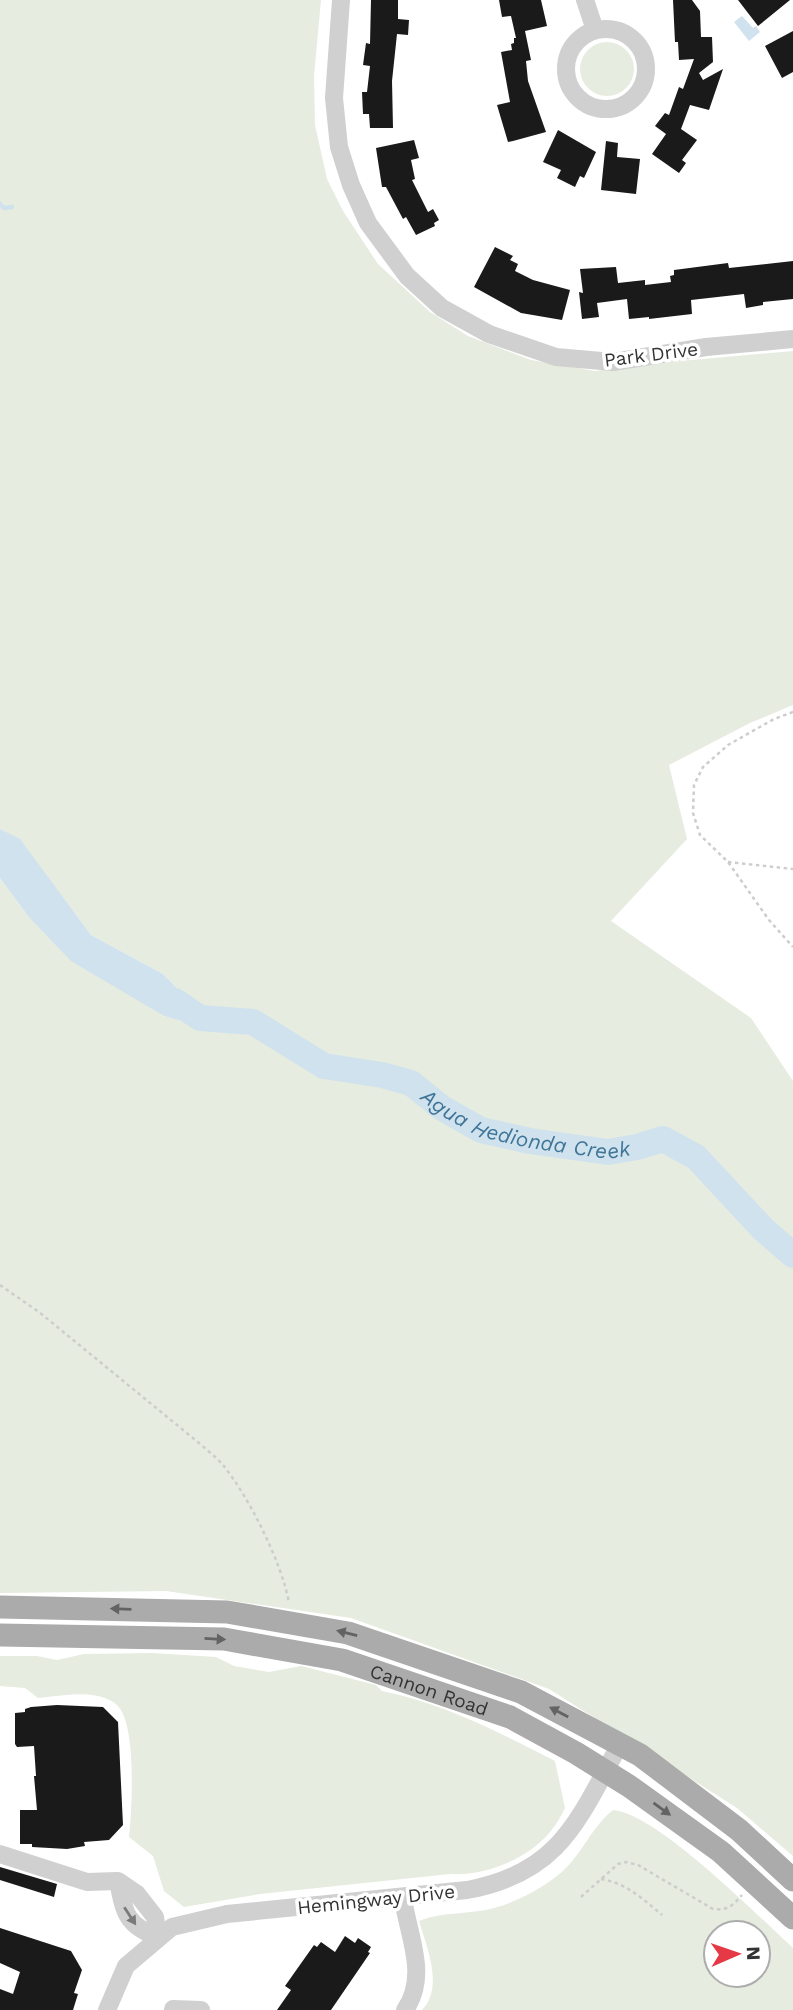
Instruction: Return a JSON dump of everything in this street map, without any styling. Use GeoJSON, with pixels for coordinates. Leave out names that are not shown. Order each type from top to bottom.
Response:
{"type":"FeatureCollection","features":[{"type":"Feature","properties":{"kind":"main road","name":"Cannon Road"},"geometry":{"type":"LineString","coordinates":[[0,1607],[227,1612],[348,1633],[521,1692],[640,1755],[738,1830],[793,1880]]}},
{"type":"Feature","properties":{"kind":"main road","name":"Cannon Road"},"geometry":{"type":"LineString","coordinates":[[0,1635],[224,1639],[342,1660],[510,1717],[606,1770],[722,1852],[793,1918]]}},
{"type":"Feature","properties":{"kind":"street","name":"Park Drive"},"geometry":{"type":"LineString","coordinates":[[341,0],[334,98],[339,147],[351,185],[369,223],[407,276],[442,308],[489,334],[556,357],[613,362],[706,347],[793,339]]}},
{"type":"Feature","properties":{"kind":"street"},"geometry":{"type":"LineString","coordinates":[[585,0],[596,30]]}},
{"type":"Feature","properties":{"kind":"street"},"geometry":{"type":"LineString","coordinates":[[596,30],[621,31],[640,47],[645,59],[647,72],[638,95],[628,104],[616,109],[602,110],[589,106],[577,98],[569,86],[566,73],[570,52],[583,36],[596,30]]}},
{"type":"Feature","properties":{"kind":"street","name":"Hemingway Drive"},"geometry":{"type":"LineString","coordinates":[[107,2010],[127,1966],[172,1927],[227,1914],[402,1898],[491,1886],[513,1878],[539,1863],[564,1838],[620,1744]]}},
{"type":"Feature","properties":{"kind":"street"},"geometry":{"type":"LineString","coordinates":[[0,1854],[87,1882],[118,1881],[124,1911],[140,1931],[158,1937]]}},
{"type":"Feature","properties":{"kind":"street"},"geometry":{"type":"LineString","coordinates":[[402,1898],[418,1972],[413,1999],[405,2010]]}},
{"type":"Feature","properties":{"kind":"street"},"geometry":{"type":"LineString","coordinates":[[173,2009],[201,2010]]}},
{"type":"Feature","properties":{"kind":"path"},"geometry":{"type":"LineString","coordinates":[[793,712],[774,719],[728,745],[703,767],[694,785],[693,813],[700,835],[729,862],[769,920],[793,947]]}},
{"type":"Feature","properties":{"kind":"path"},"geometry":{"type":"LineString","coordinates":[[729,862],[793,869]]}},
{"type":"Feature","properties":{"kind":"path"},"geometry":{"type":"LineString","coordinates":[[0,1285],[39,1312],[199,1443],[223,1466],[249,1506],[271,1548],[286,1587],[293,1623]]}},
{"type":"Feature","properties":{"kind":"path"},"geometry":{"type":"LineString","coordinates":[[581,1897],[618,1864],[626,1862],[638,1865],[713,1909],[724,1910],[731,1906],[754,1882]]}},
{"type":"Feature","properties":{"kind":"path"},"geometry":{"type":"LineString","coordinates":[[601,1879],[628,1887],[662,1915]]}},
{"type":"Feature","properties":{"kind":"shaded area"},"geometry":{"type":"Polygon","coordinates":[[[0,0],[321,0],[314,76],[315,125],[327,179],[343,211],[378,264],[430,312],[468,336],[531,360],[595,371],[793,351],[793,705],[750,723],[669,765],[687,839],[611,921],[751,1018],[793,1081],[793,1856],[737,1808],[549,1689],[351,1618],[166,1591],[0,1593],[0,878],[28,916],[119,988],[164,1016],[219,1031],[163,974],[91,935],[20,840],[0,829],[0,0]]]}},
{"type":"Feature","properties":{"kind":"shaded area"},"geometry":{"type":"Polygon","coordinates":[[[607,42],[626,50],[634,69],[626,88],[607,96],[588,88],[580,69],[588,50],[607,42]]]}},
{"type":"Feature","properties":{"kind":"shaded area"},"geometry":{"type":"Polygon","coordinates":[[[152,1653],[216,1657],[234,1666],[269,1672],[301,1666],[376,1685],[382,1691],[449,1711],[555,1761],[565,1808],[541,1842],[518,1858],[491,1869],[260,1894],[184,1907],[164,1891],[153,1856],[129,1837],[132,1768],[128,1729],[117,1705],[100,1696],[38,1698],[25,1688],[0,1686],[0,1656],[37,1656],[57,1660],[84,1654],[152,1653]]]}},
{"type":"Feature","properties":{"kind":"shaded area"},"geometry":{"type":"Polygon","coordinates":[[[613,1810],[632,1815],[679,1846],[762,1919],[702,1919],[702,1989],[772,1989],[772,1928],[793,1948],[793,2010],[422,2010],[429,2001],[433,1979],[419,1921],[494,1908],[535,1891],[573,1861],[598,1825],[613,1810]]]}},
{"type":"Feature","properties":{"kind":"water"},"geometry":{"type":"Polygon","coordinates":[[[742,16],[760,32],[749,41],[734,22],[742,16]]]}},
{"type":"Feature","properties":{"kind":"water"},"geometry":{"type":"Polygon","coordinates":[[[0,829],[20,839],[91,935],[163,974],[220,1032],[164,1016],[71,961],[28,916],[0,878],[0,829]]]}},
{"type":"Feature","properties":{"kind":"building"},"geometry":{"type":"Polygon","coordinates":[[[371,0],[398,0],[398,19],[409,20],[408,35],[397,34],[392,81],[393,128],[370,128],[369,114],[363,114],[362,92],[367,92],[370,66],[363,65],[366,43],[370,44],[371,0]]]}},
{"type":"Feature","properties":{"kind":"building"},"geometry":{"type":"Polygon","coordinates":[[[499,0],[541,0],[547,26],[525,31],[531,60],[526,61],[528,81],[546,132],[508,142],[497,105],[510,102],[501,52],[512,50],[511,44],[516,38],[511,16],[502,17],[499,0]]]}},
{"type":"Feature","properties":{"kind":"building"},"geometry":{"type":"Polygon","coordinates":[[[673,0],[692,0],[700,11],[701,37],[712,37],[713,62],[699,73],[703,80],[723,69],[709,110],[690,105],[681,129],[697,140],[682,160],[686,163],[679,173],[652,154],[666,134],[655,126],[665,113],[669,115],[679,87],[683,89],[694,59],[679,60],[678,42],[675,42],[673,0]]]}},
{"type":"Feature","properties":{"kind":"building"},"geometry":{"type":"Polygon","coordinates":[[[738,0],[790,0],[758,26],[738,0]]]}},
{"type":"Feature","properties":{"kind":"building"},"geometry":{"type":"Polygon","coordinates":[[[793,31],[793,72],[782,78],[765,46],[793,31]]]}},
{"type":"Feature","properties":{"kind":"building"},"geometry":{"type":"Polygon","coordinates":[[[558,130],[596,152],[584,178],[580,176],[575,187],[557,178],[561,170],[543,162],[558,130]]]}},
{"type":"Feature","properties":{"kind":"building"},"geometry":{"type":"Polygon","coordinates":[[[414,140],[419,158],[411,160],[415,179],[412,180],[428,212],[433,209],[439,220],[434,223],[435,226],[416,235],[406,217],[403,219],[386,187],[382,187],[376,148],[414,140]]]}},
{"type":"Feature","properties":{"kind":"building"},"geometry":{"type":"Polygon","coordinates":[[[606,141],[618,143],[617,157],[640,159],[636,194],[601,190],[606,141]]]}},
{"type":"Feature","properties":{"kind":"building"},"geometry":{"type":"Polygon","coordinates":[[[495,247],[513,256],[510,260],[518,264],[515,271],[533,280],[570,290],[562,320],[521,313],[474,287],[495,247]]]}},
{"type":"Feature","properties":{"kind":"building"},"geometry":{"type":"Polygon","coordinates":[[[793,261],[793,299],[763,302],[763,305],[746,308],[744,294],[691,300],[692,314],[629,319],[627,299],[597,303],[599,317],[582,319],[580,269],[616,267],[618,283],[645,280],[645,285],[671,282],[670,276],[674,275],[674,270],[728,263],[729,268],[793,261]]]}},
{"type":"Feature","properties":{"kind":"building"},"geometry":{"type":"Polygon","coordinates":[[[31,1707],[103,1707],[118,1722],[123,1825],[109,1840],[84,1842],[85,1846],[67,1849],[20,1844],[20,1810],[37,1810],[36,1776],[34,1746],[17,1747],[15,1744],[15,1713],[25,1712],[25,1709],[31,1707]]]}},
{"type":"Feature","properties":{"kind":"building"},"geometry":{"type":"Polygon","coordinates":[[[0,1867],[57,1884],[54,1897],[0,1880],[0,1867]]]}},
{"type":"Feature","properties":{"kind":"building"},"geometry":{"type":"Polygon","coordinates":[[[0,1928],[71,1951],[82,1970],[74,1993],[78,1994],[73,2010],[0,2010],[0,1989],[13,1994],[20,1972],[0,1963],[0,1928]]]}},
{"type":"Feature","properties":{"kind":"building"},"geometry":{"type":"Polygon","coordinates":[[[345,1936],[355,1943],[358,1938],[371,1947],[368,1952],[370,1953],[331,2010],[277,2010],[291,1990],[285,1986],[314,1945],[317,1947],[321,1942],[335,1952],[345,1936]]]}},
{"type":"Feature","properties":{"kind":"waterway"},"geometry":{"type":"LineString","coordinates":[[0,204],[4,208],[12,207]]}},
{"type":"Feature","properties":{"kind":"waterway","name":"Agua Hedionda Creek"},"geometry":{"type":"LineString","coordinates":[[175,1001],[200,1018],[253,1022],[324,1066],[382,1075],[411,1083],[442,1108],[481,1130],[530,1141],[608,1152],[663,1139],[696,1157],[763,1229],[793,1255]]}}]}
